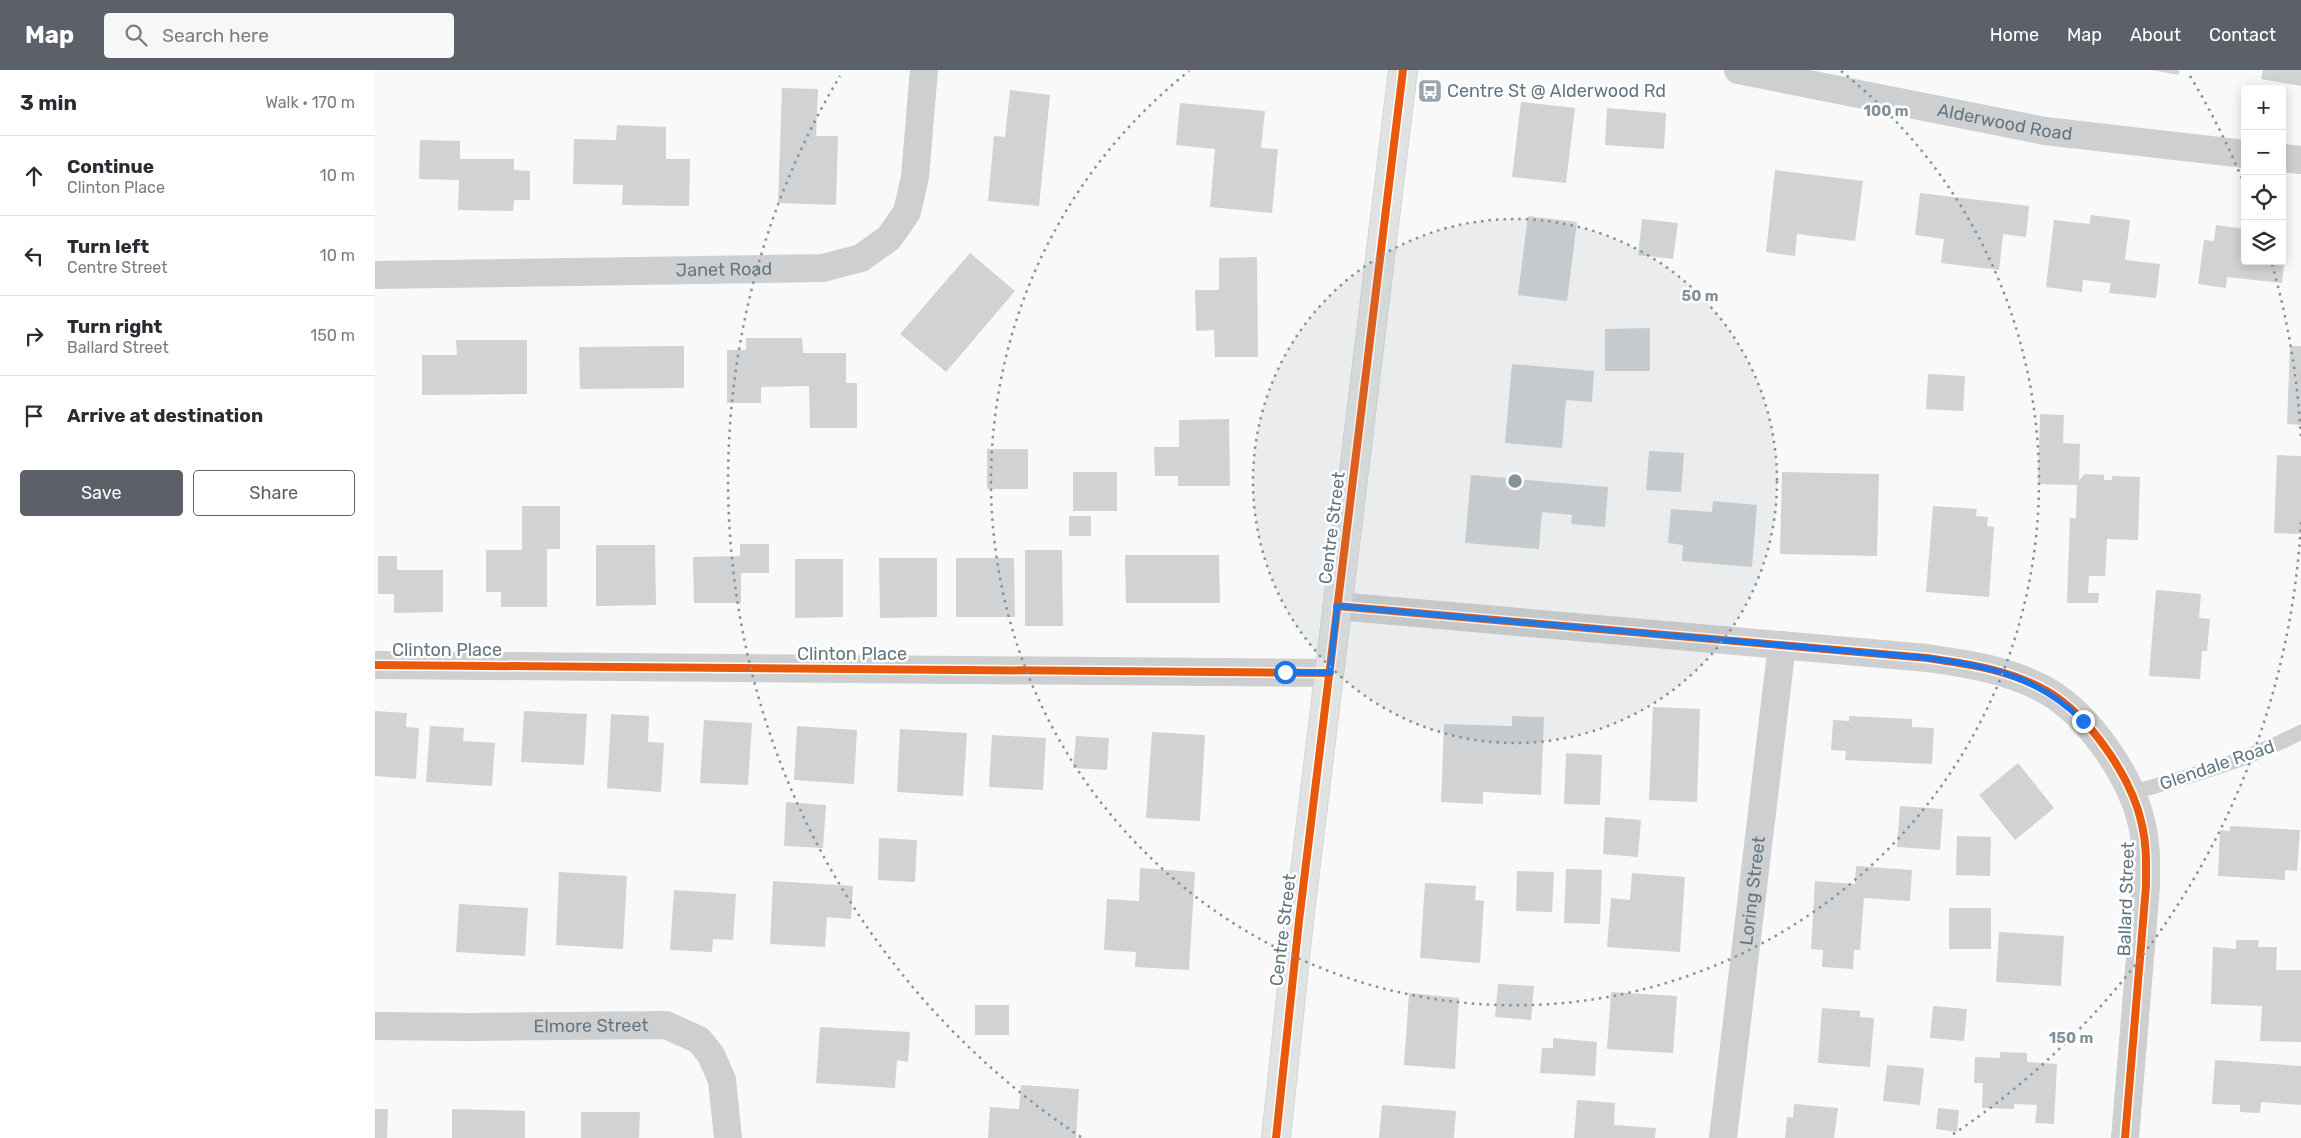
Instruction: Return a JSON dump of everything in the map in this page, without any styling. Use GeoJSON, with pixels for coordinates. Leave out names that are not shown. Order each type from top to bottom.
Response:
{"type":"FeatureCollection","features":[{"type":"Feature","properties":{"kind":"main road","name":"Centre Street"},"geometry":{"type":"LineString","coordinates":[[1276,1138],[1299,921],[1403,70]]}},
{"type":"Feature","properties":{"kind":"street","name":"Janet Road"},"geometry":{"type":"LineString","coordinates":[[375,275],[823,268],[861,258],[889,238],[907,212],[915,177],[925,70]]}},
{"type":"Feature","properties":{"kind":"street","name":"Alderwood Road"},"geometry":{"type":"LineString","coordinates":[[1738,70],[2045,131],[2241,154]]}},
{"type":"Feature","properties":{"kind":"street"},"geometry":{"type":"LineString","coordinates":[[2286,158],[2301,160]]}},
{"type":"Feature","properties":{"kind":"street","name":"Ballard Street"},"geometry":{"type":"LineString","coordinates":[[1337,606],[1927,658],[1970,664],[2009,674],[2048,692],[2067,706],[2108,751],[2131,793],[2143,826],[2146,850],[2146,886],[2125,1138]]}},
{"type":"Feature","properties":{"kind":"street","name":"Loring Street"},"geometry":{"type":"LineString","coordinates":[[1723,1138],[1782,645]]}},
{"type":"Feature","properties":{"kind":"street","name":"Clinton Place"},"geometry":{"type":"LineString","coordinates":[[375,665],[1330,673]]}},
{"type":"Feature","properties":{"kind":"street","name":"Elmore Street"},"geometry":{"type":"LineString","coordinates":[[375,1026],[666,1025],[699,1040],[711,1055],[722,1080],[727,1138]]}},
{"type":"Feature","properties":{"kind":"lane","name":"Glendale Road"},"geometry":{"type":"LineString","coordinates":[[2131,793],[2217,768],[2274,746],[2301,732]]}},
{"type":"Feature","properties":{"kind":"building"},"geometry":{"type":"Polygon","coordinates":[[[2152,70],[2179,70],[2179,75],[2152,70]]]}},
{"type":"Feature","properties":{"kind":"building"},"geometry":{"type":"Polygon","coordinates":[[[2263,70],[2301,70],[2301,86],[2261,79],[2263,70]]]}},
{"type":"Feature","properties":{"kind":"building"},"geometry":{"type":"Polygon","coordinates":[[[782,88],[818,89],[816,136],[838,136],[836,205],[778,203],[782,88]]]}},
{"type":"Feature","properties":{"kind":"building"},"geometry":{"type":"Polygon","coordinates":[[[1010,90],[1050,95],[1039,206],[988,201],[994,136],[1005,137],[1010,90]]]}},
{"type":"Feature","properties":{"kind":"building"},"geometry":{"type":"Polygon","coordinates":[[[1521,102],[1575,108],[1566,183],[1512,177],[1521,102]]]}},
{"type":"Feature","properties":{"kind":"building"},"geometry":{"type":"Polygon","coordinates":[[[1180,103],[1265,111],[1261,148],[1278,149],[1272,213],[1210,207],[1215,149],[1176,145],[1180,103]]]}},
{"type":"Feature","properties":{"kind":"building"},"geometry":{"type":"Polygon","coordinates":[[[1607,108],[1666,113],[1664,149],[1605,145],[1607,108]]]}},
{"type":"Feature","properties":{"kind":"building"},"geometry":{"type":"Polygon","coordinates":[[[617,125],[666,127],[666,159],[690,159],[689,206],[622,205],[623,185],[573,184],[574,139],[616,140],[617,125]]]}},
{"type":"Feature","properties":{"kind":"building"},"geometry":{"type":"Polygon","coordinates":[[[420,140],[460,141],[460,159],[514,159],[514,170],[530,171],[530,200],[514,200],[513,211],[458,210],[459,180],[419,179],[420,140]]]}},
{"type":"Feature","properties":{"kind":"building"},"geometry":{"type":"Polygon","coordinates":[[[1775,170],[1863,181],[1855,241],[1797,234],[1795,256],[1766,252],[1775,170]]]}},
{"type":"Feature","properties":{"kind":"building"},"geometry":{"type":"Polygon","coordinates":[[[1920,193],[2029,206],[2026,237],[2003,234],[1999,270],[1941,263],[1944,239],[1915,235],[1920,193]]]}},
{"type":"Feature","properties":{"kind":"building"},"geometry":{"type":"Polygon","coordinates":[[[2091,215],[2130,220],[2125,260],[2160,264],[2156,298],[2109,293],[2111,283],[2083,280],[2082,292],[2046,287],[2054,220],[2089,224],[2091,215]]]}},
{"type":"Feature","properties":{"kind":"building"},"geometry":{"type":"Polygon","coordinates":[[[1528,216],[1577,222],[1567,301],[1518,295],[1528,216]]]}},
{"type":"Feature","properties":{"kind":"building"},"geometry":{"type":"Polygon","coordinates":[[[1642,219],[1678,223],[1673,259],[1638,255],[1642,219]]]}},
{"type":"Feature","properties":{"kind":"building"},"geometry":{"type":"Polygon","coordinates":[[[2216,225],[2241,228],[2241,265],[2284,265],[2282,283],[2227,277],[2226,288],[2198,284],[2204,240],[2214,241],[2216,225]]]}},
{"type":"Feature","properties":{"kind":"building"},"geometry":{"type":"Polygon","coordinates":[[[970,253],[1015,291],[946,372],[900,334],[970,253]]]}},
{"type":"Feature","properties":{"kind":"building"},"geometry":{"type":"Polygon","coordinates":[[[1257,257],[1258,357],[1215,357],[1214,330],[1196,331],[1195,290],[1219,290],[1219,258],[1257,257]]]}},
{"type":"Feature","properties":{"kind":"building"},"geometry":{"type":"Polygon","coordinates":[[[1650,328],[1650,371],[1605,371],[1605,329],[1650,328]]]}},
{"type":"Feature","properties":{"kind":"building"},"geometry":{"type":"Polygon","coordinates":[[[746,338],[802,338],[803,353],[846,353],[846,383],[857,383],[857,428],[810,428],[809,386],[761,387],[761,403],[727,403],[727,350],[746,350],[746,338]]]}},
{"type":"Feature","properties":{"kind":"building"},"geometry":{"type":"Polygon","coordinates":[[[456,340],[527,340],[527,394],[422,395],[422,355],[457,355],[456,340]]]}},
{"type":"Feature","properties":{"kind":"building"},"geometry":{"type":"Polygon","coordinates":[[[684,346],[684,388],[580,389],[579,347],[684,346]]]}},
{"type":"Feature","properties":{"kind":"building"},"geometry":{"type":"Polygon","coordinates":[[[2290,346],[2301,346],[2301,425],[2287,424],[2290,346]]]}},
{"type":"Feature","properties":{"kind":"building"},"geometry":{"type":"Polygon","coordinates":[[[1512,364],[1594,371],[1592,402],[1566,400],[1562,448],[1505,443],[1512,364]]]}},
{"type":"Feature","properties":{"kind":"building"},"geometry":{"type":"Polygon","coordinates":[[[1928,374],[1965,376],[1963,411],[1926,409],[1928,374]]]}},
{"type":"Feature","properties":{"kind":"building"},"geometry":{"type":"Polygon","coordinates":[[[2040,414],[2064,415],[2063,443],[2080,444],[2079,480],[2085,474],[2104,475],[2104,480],[2112,480],[2112,476],[2140,477],[2138,540],[2107,539],[2105,576],[2089,576],[2088,593],[2099,593],[2098,603],[2067,603],[2070,518],[2076,518],[2077,485],[2038,484],[2040,414]]]}},
{"type":"Feature","properties":{"kind":"building"},"geometry":{"type":"Polygon","coordinates":[[[1229,419],[1230,486],[1178,486],[1178,476],[1155,476],[1154,447],[1179,447],[1179,420],[1229,419]]]}},
{"type":"Feature","properties":{"kind":"building"},"geometry":{"type":"Polygon","coordinates":[[[987,449],[1028,449],[1028,489],[987,489],[987,449]]]}},
{"type":"Feature","properties":{"kind":"building"},"geometry":{"type":"Polygon","coordinates":[[[1649,451],[1684,453],[1681,492],[1646,490],[1649,451]]]}},
{"type":"Feature","properties":{"kind":"building"},"geometry":{"type":"Polygon","coordinates":[[[2277,455],[2301,456],[2301,534],[2274,533],[2277,455]]]}},
{"type":"Feature","properties":{"kind":"building"},"geometry":{"type":"Polygon","coordinates":[[[1073,472],[1117,472],[1117,511],[1073,511],[1073,472]]]}},
{"type":"Feature","properties":{"kind":"building"},"geometry":{"type":"Polygon","coordinates":[[[1782,472],[1879,474],[1877,556],[1780,554],[1782,472]]]}},
{"type":"Feature","properties":{"kind":"building"},"geometry":{"type":"Polygon","coordinates":[[[1471,475],[1608,487],[1605,527],[1571,524],[1572,515],[1542,512],[1539,549],[1465,543],[1471,475]]]}},
{"type":"Feature","properties":{"kind":"building"},"geometry":{"type":"Polygon","coordinates":[[[1713,501],[1757,505],[1752,567],[1682,561],[1683,545],[1668,543],[1671,509],[1712,512],[1713,501]]]}},
{"type":"Feature","properties":{"kind":"building"},"geometry":{"type":"Polygon","coordinates":[[[522,506],[560,506],[560,549],[547,549],[547,607],[501,607],[501,592],[486,592],[486,550],[522,550],[522,506]]]}},
{"type":"Feature","properties":{"kind":"building"},"geometry":{"type":"Polygon","coordinates":[[[1933,506],[1977,509],[1976,516],[1988,517],[1987,526],[1994,527],[1989,597],[1926,592],[1933,506]]]}},
{"type":"Feature","properties":{"kind":"building"},"geometry":{"type":"Polygon","coordinates":[[[1069,516],[1091,516],[1091,536],[1069,536],[1069,516]]]}},
{"type":"Feature","properties":{"kind":"building"},"geometry":{"type":"Polygon","coordinates":[[[740,544],[769,544],[769,573],[741,573],[741,603],[694,603],[693,557],[740,556],[740,544]]]}},
{"type":"Feature","properties":{"kind":"building"},"geometry":{"type":"Polygon","coordinates":[[[596,545],[655,545],[656,605],[596,606],[596,545]]]}},
{"type":"Feature","properties":{"kind":"building"},"geometry":{"type":"Polygon","coordinates":[[[1025,550],[1062,550],[1063,626],[1025,626],[1025,550]]]}},
{"type":"Feature","properties":{"kind":"building"},"geometry":{"type":"Polygon","coordinates":[[[1125,555],[1219,555],[1220,603],[1126,603],[1125,555]]]}},
{"type":"Feature","properties":{"kind":"building"},"geometry":{"type":"Polygon","coordinates":[[[378,556],[397,556],[397,570],[443,570],[443,612],[394,613],[394,594],[378,594],[378,556]]]}},
{"type":"Feature","properties":{"kind":"building"},"geometry":{"type":"Polygon","coordinates":[[[879,558],[937,558],[937,617],[880,618],[879,558]]]}},
{"type":"Feature","properties":{"kind":"building"},"geometry":{"type":"Polygon","coordinates":[[[956,558],[1014,558],[1015,617],[956,617],[956,558]]]}},
{"type":"Feature","properties":{"kind":"building"},"geometry":{"type":"Polygon","coordinates":[[[795,559],[843,559],[843,617],[795,618],[795,559]]]}},
{"type":"Feature","properties":{"kind":"building"},"geometry":{"type":"Polygon","coordinates":[[[2156,590],[2201,594],[2199,618],[2210,619],[2207,651],[2202,651],[2200,679],[2149,676],[2156,590]]]}},
{"type":"Feature","properties":{"kind":"building"},"geometry":{"type":"Polygon","coordinates":[[[1653,707],[1700,709],[1697,802],[1649,800],[1653,707]]]}},
{"type":"Feature","properties":{"kind":"building"},"geometry":{"type":"Polygon","coordinates":[[[375,711],[407,713],[406,727],[419,728],[416,779],[375,776],[375,711]]]}},
{"type":"Feature","properties":{"kind":"building"},"geometry":{"type":"Polygon","coordinates":[[[524,711],[587,714],[584,765],[521,762],[524,711]]]}},
{"type":"Feature","properties":{"kind":"building"},"geometry":{"type":"Polygon","coordinates":[[[611,714],[649,716],[648,742],[664,743],[661,792],[607,788],[611,714]]]}},
{"type":"Feature","properties":{"kind":"building"},"geometry":{"type":"Polygon","coordinates":[[[1512,716],[1544,717],[1541,795],[1483,792],[1483,804],[1441,802],[1444,724],[1512,726],[1512,716]]]}},
{"type":"Feature","properties":{"kind":"building"},"geometry":{"type":"Polygon","coordinates":[[[1849,716],[1912,719],[1912,727],[1934,728],[1932,764],[1845,760],[1846,751],[1831,750],[1833,720],[1849,721],[1849,716]]]}},
{"type":"Feature","properties":{"kind":"building"},"geometry":{"type":"Polygon","coordinates":[[[704,720],[752,723],[748,785],[700,783],[704,720]]]}},
{"type":"Feature","properties":{"kind":"building"},"geometry":{"type":"Polygon","coordinates":[[[430,726],[464,728],[463,741],[495,743],[492,786],[426,782],[430,726]]]}},
{"type":"Feature","properties":{"kind":"building"},"geometry":{"type":"Polygon","coordinates":[[[797,726],[857,730],[854,784],[794,780],[797,726]]]}},
{"type":"Feature","properties":{"kind":"building"},"geometry":{"type":"Polygon","coordinates":[[[900,729],[967,733],[963,796],[897,792],[900,729]]]}},
{"type":"Feature","properties":{"kind":"building"},"geometry":{"type":"Polygon","coordinates":[[[1152,732],[1205,735],[1200,821],[1146,818],[1152,732]]]}},
{"type":"Feature","properties":{"kind":"building"},"geometry":{"type":"Polygon","coordinates":[[[992,735],[1046,738],[1043,790],[989,787],[992,735]]]}},
{"type":"Feature","properties":{"kind":"building"},"geometry":{"type":"Polygon","coordinates":[[[1076,736],[1109,738],[1107,770],[1073,768],[1076,736]]]}},
{"type":"Feature","properties":{"kind":"building"},"geometry":{"type":"Polygon","coordinates":[[[1566,753],[1602,755],[1600,805],[1564,804],[1566,753]]]}},
{"type":"Feature","properties":{"kind":"building"},"geometry":{"type":"Polygon","coordinates":[[[2018,763],[2054,808],[2015,840],[1979,795],[2018,763]]]}},
{"type":"Feature","properties":{"kind":"building"},"geometry":{"type":"Polygon","coordinates":[[[786,802],[826,805],[823,848],[784,846],[786,802]]]}},
{"type":"Feature","properties":{"kind":"building"},"geometry":{"type":"Polygon","coordinates":[[[1900,806],[1943,809],[1940,850],[1897,847],[1900,806]]]}},
{"type":"Feature","properties":{"kind":"building"},"geometry":{"type":"Polygon","coordinates":[[[1605,817],[1641,820],[1638,857],[1603,854],[1605,817]]]}},
{"type":"Feature","properties":{"kind":"building"},"geometry":{"type":"Polygon","coordinates":[[[2230,826],[2300,830],[2297,871],[2285,870],[2285,880],[2218,876],[2220,830],[2230,831],[2230,826]]]}},
{"type":"Feature","properties":{"kind":"building"},"geometry":{"type":"Polygon","coordinates":[[[1957,836],[1991,837],[1990,876],[1956,875],[1957,836]]]}},
{"type":"Feature","properties":{"kind":"building"},"geometry":{"type":"Polygon","coordinates":[[[879,838],[917,840],[915,882],[878,880],[879,838]]]}},
{"type":"Feature","properties":{"kind":"building"},"geometry":{"type":"Polygon","coordinates":[[[1856,866],[1912,870],[1910,901],[1864,898],[1860,950],[1854,950],[1853,969],[1822,967],[1823,950],[1811,949],[1815,881],[1855,884],[1856,866]]]}},
{"type":"Feature","properties":{"kind":"building"},"geometry":{"type":"Polygon","coordinates":[[[1140,868],[1195,872],[1189,970],[1135,967],[1136,952],[1104,950],[1107,899],[1139,901],[1140,868]]]}},
{"type":"Feature","properties":{"kind":"building"},"geometry":{"type":"Polygon","coordinates":[[[1566,869],[1602,870],[1600,924],[1564,923],[1566,869]]]}},
{"type":"Feature","properties":{"kind":"building"},"geometry":{"type":"Polygon","coordinates":[[[1517,871],[1554,872],[1552,912],[1516,911],[1517,871]]]}},
{"type":"Feature","properties":{"kind":"building"},"geometry":{"type":"Polygon","coordinates":[[[559,872],[627,876],[623,949],[556,945],[559,872]]]}},
{"type":"Feature","properties":{"kind":"building"},"geometry":{"type":"Polygon","coordinates":[[[1632,873],[1685,877],[1680,952],[1607,947],[1611,898],[1630,900],[1632,873]]]}},
{"type":"Feature","properties":{"kind":"building"},"geometry":{"type":"Polygon","coordinates":[[[773,881],[853,886],[851,919],[827,917],[825,947],[770,944],[773,881]]]}},
{"type":"Feature","properties":{"kind":"building"},"geometry":{"type":"Polygon","coordinates":[[[1425,883],[1476,886],[1475,900],[1484,901],[1480,963],[1420,958],[1425,883]]]}},
{"type":"Feature","properties":{"kind":"building"},"geometry":{"type":"Polygon","coordinates":[[[674,890],[736,894],[733,940],[713,939],[712,952],[670,950],[674,890]]]}},
{"type":"Feature","properties":{"kind":"building"},"geometry":{"type":"Polygon","coordinates":[[[459,904],[528,908],[525,956],[456,952],[459,904]]]}},
{"type":"Feature","properties":{"kind":"building"},"geometry":{"type":"Polygon","coordinates":[[[1949,908],[1991,908],[1991,949],[1949,949],[1949,908]]]}},
{"type":"Feature","properties":{"kind":"building"},"geometry":{"type":"Polygon","coordinates":[[[1999,932],[2064,936],[2061,986],[1996,982],[1999,932]]]}},
{"type":"Feature","properties":{"kind":"building"},"geometry":{"type":"Polygon","coordinates":[[[2236,940],[2259,940],[2258,947],[2277,947],[2276,970],[2301,970],[2301,1042],[2260,1041],[2262,1006],[2211,1004],[2213,947],[2236,949],[2236,940]]]}},
{"type":"Feature","properties":{"kind":"building"},"geometry":{"type":"Polygon","coordinates":[[[1498,984],[1534,986],[1531,1020],[1495,1017],[1498,984]]]}},
{"type":"Feature","properties":{"kind":"building"},"geometry":{"type":"Polygon","coordinates":[[[1611,992],[1677,996],[1673,1053],[1607,1049],[1611,992]]]}},
{"type":"Feature","properties":{"kind":"building"},"geometry":{"type":"Polygon","coordinates":[[[1409,993],[1459,998],[1455,1069],[1404,1065],[1409,993]]]}},
{"type":"Feature","properties":{"kind":"building"},"geometry":{"type":"Polygon","coordinates":[[[975,1005],[1009,1005],[1009,1035],[975,1035],[975,1005]]]}},
{"type":"Feature","properties":{"kind":"building"},"geometry":{"type":"Polygon","coordinates":[[[1933,1006],[1967,1009],[1964,1041],[1930,1038],[1933,1006]]]}},
{"type":"Feature","properties":{"kind":"building"},"geometry":{"type":"Polygon","coordinates":[[[1822,1008],[1860,1011],[1860,1017],[1874,1018],[1870,1067],[1818,1063],[1822,1008]]]}},
{"type":"Feature","properties":{"kind":"building"},"geometry":{"type":"Polygon","coordinates":[[[820,1027],[910,1032],[908,1062],[897,1060],[895,1088],[816,1083],[820,1027]]]}},
{"type":"Feature","properties":{"kind":"building"},"geometry":{"type":"Polygon","coordinates":[[[1553,1038],[1597,1042],[1595,1076],[1540,1073],[1542,1048],[1553,1048],[1553,1038]]]}},
{"type":"Feature","properties":{"kind":"building"},"geometry":{"type":"Polygon","coordinates":[[[2000,1052],[2027,1053],[2027,1062],[2057,1064],[2054,1124],[2035,1123],[2037,1105],[2014,1104],[2014,1109],[1982,1108],[1983,1083],[1974,1083],[1975,1057],[2000,1058],[2000,1052]]]}},
{"type":"Feature","properties":{"kind":"building"},"geometry":{"type":"Polygon","coordinates":[[[2215,1060],[2301,1066],[2301,1105],[2261,1102],[2260,1113],[2240,1112],[2240,1105],[2212,1104],[2215,1060]]]}},
{"type":"Feature","properties":{"kind":"building"},"geometry":{"type":"Polygon","coordinates":[[[1887,1065],[1924,1068],[1920,1105],[1883,1101],[1887,1065]]]}},
{"type":"Feature","properties":{"kind":"building"},"geometry":{"type":"Polygon","coordinates":[[[1021,1085],[1079,1089],[1076,1138],[988,1138],[990,1107],[1019,1109],[1021,1085]]]}},
{"type":"Feature","properties":{"kind":"building"},"geometry":{"type":"Polygon","coordinates":[[[1577,1100],[1615,1103],[1614,1125],[1656,1128],[1655,1138],[1574,1138],[1577,1100]]]}},
{"type":"Feature","properties":{"kind":"building"},"geometry":{"type":"Polygon","coordinates":[[[1794,1104],[1838,1108],[1834,1138],[1785,1138],[1787,1117],[1793,1118],[1794,1104]]]}},
{"type":"Feature","properties":{"kind":"building"},"geometry":{"type":"Polygon","coordinates":[[[1382,1105],[1456,1111],[1454,1138],[1379,1138],[1382,1105]]]}},
{"type":"Feature","properties":{"kind":"building"},"geometry":{"type":"Polygon","coordinates":[[[1938,1108],[1959,1110],[1957,1132],[1936,1129],[1938,1108]]]}},
{"type":"Feature","properties":{"kind":"building"},"geometry":{"type":"Polygon","coordinates":[[[375,1109],[388,1109],[387,1138],[375,1138],[375,1109]]]}},
{"type":"Feature","properties":{"kind":"building"},"geometry":{"type":"Polygon","coordinates":[[[452,1109],[525,1111],[525,1138],[452,1138],[452,1109]]]}},
{"type":"Feature","properties":{"kind":"building"},"geometry":{"type":"Polygon","coordinates":[[[581,1112],[640,1112],[639,1138],[581,1138],[581,1112]]]}},
{"type":"Feature","properties":{"kind":"cycle path"},"geometry":{"type":"LineString","coordinates":[[1276,1138],[1299,921],[1403,70]]}},
{"type":"Feature","properties":{"kind":"cycle path"},"geometry":{"type":"LineString","coordinates":[[1337,606],[1927,658],[2004,673],[2047,691],[2079,716],[2107,750],[2129,788],[2137,807],[2144,833],[2146,886],[2125,1138]]}},
{"type":"Feature","properties":{"kind":"cycle path"},"geometry":{"type":"LineString","coordinates":[[375,665],[1330,673]]}},
{"type":"Feature","properties":{"kind":"place","name":"Centre St @ Alderwood Rd"},"geometry":{"type":"Point","coordinates":[1430,91]}},
{"type":"Feature","properties":{"kind":"route"},"geometry":{"type":"LineString","coordinates":[[1285,672],[1330,673],[1337,606],[1927,658],[1970,664],[2009,674],[2048,692],[2083,721]]}}]}
